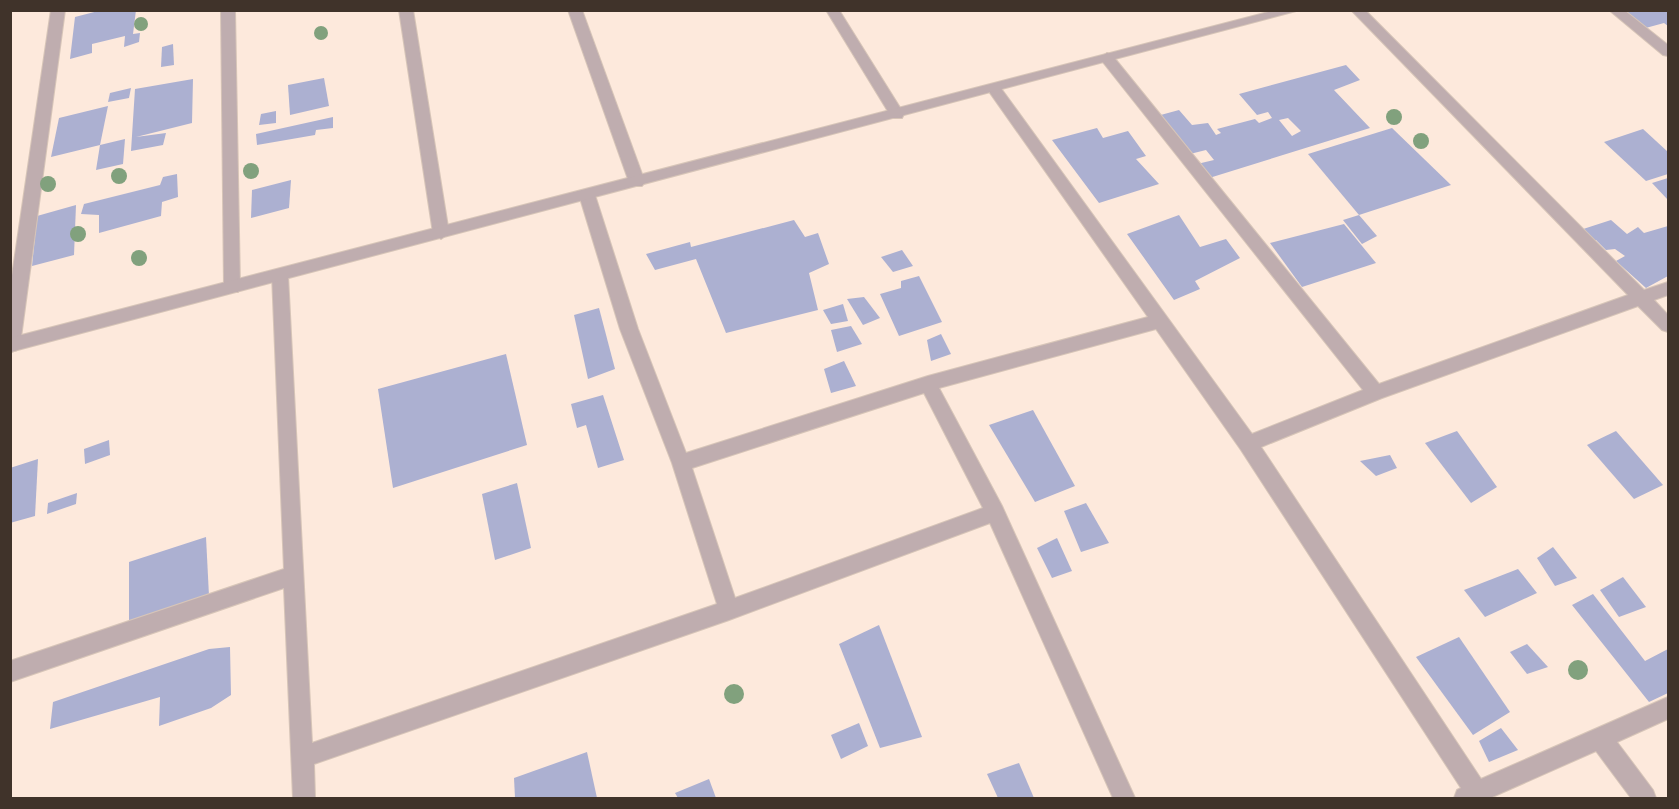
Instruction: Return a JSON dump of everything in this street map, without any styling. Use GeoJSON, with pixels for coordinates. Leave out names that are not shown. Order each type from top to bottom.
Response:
{"type":"FeatureCollection","features":[{"type":"Feature","properties":{"kind":"street"},"geometry":{"type":"LineString","coordinates":[[58,10],[11,345],[995,90],[1107,58],[1294,10]]}},
{"type":"Feature","properties":{"kind":"street"},"geometry":{"type":"LineString","coordinates":[[228,10],[232,287]]}},
{"type":"Feature","properties":{"kind":"street"},"geometry":{"type":"LineString","coordinates":[[406,10],[441,233]]}},
{"type":"Feature","properties":{"kind":"street"},"geometry":{"type":"LineString","coordinates":[[575,10],[637,182]]}},
{"type":"Feature","properties":{"kind":"street"},"geometry":{"type":"LineString","coordinates":[[832,10],[897,114]]}},
{"type":"Feature","properties":{"kind":"street"},"geometry":{"type":"LineString","coordinates":[[1357,10],[1668,325]]}},
{"type":"Feature","properties":{"kind":"street"},"geometry":{"type":"LineString","coordinates":[[1615,10],[1668,52]]}},
{"type":"Feature","properties":{"kind":"street"},"geometry":{"type":"LineString","coordinates":[[1107,58],[1376,393]]}},
{"type":"Feature","properties":{"kind":"street"},"geometry":{"type":"LineString","coordinates":[[995,90],[1248,444],[1471,796],[1668,708]]}},
{"type":"Feature","properties":{"kind":"street"},"geometry":{"type":"LineString","coordinates":[[587,195],[629,329],[681,463],[729,610]]}},
{"type":"Feature","properties":{"kind":"street"},"geometry":{"type":"LineString","coordinates":[[280,275],[292,576],[304,798]]}},
{"type":"Feature","properties":{"kind":"street"},"geometry":{"type":"LineString","coordinates":[[1248,444],[1376,393],[1668,288]]}},
{"type":"Feature","properties":{"kind":"street"},"geometry":{"type":"LineString","coordinates":[[681,463],[928,384],[1159,321]]}},
{"type":"Feature","properties":{"kind":"street"},"geometry":{"type":"LineString","coordinates":[[928,384],[995,512],[1124,798]]}},
{"type":"Feature","properties":{"kind":"street"},"geometry":{"type":"LineString","coordinates":[[303,757],[729,610],[995,512]]}},
{"type":"Feature","properties":{"kind":"street"},"geometry":{"type":"LineString","coordinates":[[10,672],[292,576]]}},
{"type":"Feature","properties":{"kind":"street"},"geometry":{"type":"LineString","coordinates":[[1601,739],[1645,798]]}},
{"type":"Feature","properties":{"kind":"building"},"geometry":{"type":"Polygon","coordinates":[[[102,10],[136,10],[133,34],[140,33],[139,42],[124,47],[125,36],[92,44],[92,53],[70,59],[75,17],[102,10]]]}},
{"type":"Feature","properties":{"kind":"building"},"geometry":{"type":"Polygon","coordinates":[[[1622,10],[1668,10],[1668,26],[1664,23],[1642,29],[1622,10]]]}},
{"type":"Feature","properties":{"kind":"building"},"geometry":{"type":"Polygon","coordinates":[[[173,44],[174,65],[161,67],[162,47],[173,44]]]}},
{"type":"Feature","properties":{"kind":"building"},"geometry":{"type":"Polygon","coordinates":[[[1346,65],[1360,80],[1334,90],[1370,128],[1206,179],[1197,164],[1214,160],[1206,150],[1190,154],[1157,116],[1179,110],[1192,125],[1208,123],[1216,135],[1221,133],[1217,129],[1255,119],[1259,123],[1272,118],[1268,112],[1257,115],[1239,94],[1346,65]],[[1288,118],[1279,120],[1292,136],[1301,131],[1288,118]]]}},
{"type":"Feature","properties":{"kind":"building"},"geometry":{"type":"Polygon","coordinates":[[[324,78],[329,106],[290,115],[288,85],[324,78]]]}},
{"type":"Feature","properties":{"kind":"building"},"geometry":{"type":"Polygon","coordinates":[[[193,79],[192,123],[136,137],[166,133],[163,145],[131,151],[135,89],[193,79]]]}},
{"type":"Feature","properties":{"kind":"building"},"geometry":{"type":"Polygon","coordinates":[[[131,88],[129,98],[108,102],[110,93],[131,88]]]}},
{"type":"Feature","properties":{"kind":"building"},"geometry":{"type":"Polygon","coordinates":[[[108,106],[100,145],[51,157],[59,118],[108,106]]]}},
{"type":"Feature","properties":{"kind":"building"},"geometry":{"type":"Polygon","coordinates":[[[276,111],[276,123],[259,125],[261,114],[276,111]]]}},
{"type":"Feature","properties":{"kind":"building"},"geometry":{"type":"Polygon","coordinates":[[[333,117],[333,128],[316,130],[315,135],[257,145],[256,134],[333,117]]]}},
{"type":"Feature","properties":{"kind":"building"},"geometry":{"type":"Polygon","coordinates":[[[1097,128],[1103,138],[1128,131],[1146,156],[1136,159],[1159,184],[1099,203],[1052,140],[1097,128]]]}},
{"type":"Feature","properties":{"kind":"building"},"geometry":{"type":"Polygon","coordinates":[[[1392,128],[1451,185],[1359,215],[1308,154],[1392,128]]]}},
{"type":"Feature","properties":{"kind":"building"},"geometry":{"type":"Polygon","coordinates":[[[1643,129],[1668,152],[1668,174],[1646,181],[1604,142],[1643,129]]]}},
{"type":"Feature","properties":{"kind":"building"},"geometry":{"type":"Polygon","coordinates":[[[125,139],[123,164],[96,170],[100,145],[125,139]]]}},
{"type":"Feature","properties":{"kind":"building"},"geometry":{"type":"Polygon","coordinates":[[[177,174],[178,197],[162,202],[161,216],[99,233],[99,215],[81,214],[84,204],[160,185],[163,177],[177,174]]]}},
{"type":"Feature","properties":{"kind":"building"},"geometry":{"type":"Polygon","coordinates":[[[1668,178],[1668,200],[1652,183],[1668,178]]]}},
{"type":"Feature","properties":{"kind":"building"},"geometry":{"type":"Polygon","coordinates":[[[291,180],[289,208],[251,218],[252,190],[291,180]]]}},
{"type":"Feature","properties":{"kind":"building"},"geometry":{"type":"Polygon","coordinates":[[[76,205],[74,255],[32,266],[37,216],[76,205]]]}},
{"type":"Feature","properties":{"kind":"building"},"geometry":{"type":"Polygon","coordinates":[[[1179,215],[1200,247],[1226,239],[1240,258],[1195,281],[1200,289],[1174,300],[1127,234],[1179,215]]]}},
{"type":"Feature","properties":{"kind":"building"},"geometry":{"type":"Polygon","coordinates":[[[1359,215],[1377,236],[1362,244],[1343,220],[1359,215]]]}},
{"type":"Feature","properties":{"kind":"building"},"geometry":{"type":"Polygon","coordinates":[[[794,220],[805,237],[818,233],[829,264],[809,273],[818,310],[726,333],[696,259],[655,270],[646,254],[690,242],[691,247],[794,220]]]}},
{"type":"Feature","properties":{"kind":"building"},"geometry":{"type":"Polygon","coordinates":[[[1611,220],[1627,234],[1638,227],[1644,233],[1668,226],[1668,276],[1646,288],[1616,261],[1625,256],[1615,249],[1606,250],[1596,240],[1587,241],[1577,231],[1611,220]]]}},
{"type":"Feature","properties":{"kind":"building"},"geometry":{"type":"Polygon","coordinates":[[[1344,224],[1376,263],[1302,287],[1270,243],[1344,224]]]}},
{"type":"Feature","properties":{"kind":"building"},"geometry":{"type":"Polygon","coordinates":[[[902,250],[913,266],[893,272],[881,257],[902,250]]]}},
{"type":"Feature","properties":{"kind":"building"},"geometry":{"type":"Polygon","coordinates":[[[919,276],[942,322],[899,336],[880,294],[901,288],[901,281],[919,276]]]}},
{"type":"Feature","properties":{"kind":"building"},"geometry":{"type":"Polygon","coordinates":[[[864,297],[880,318],[863,325],[847,299],[864,297]]]}},
{"type":"Feature","properties":{"kind":"building"},"geometry":{"type":"Polygon","coordinates":[[[843,304],[848,321],[831,324],[823,310],[843,304]]]}},
{"type":"Feature","properties":{"kind":"building"},"geometry":{"type":"Polygon","coordinates":[[[599,308],[615,369],[588,379],[574,315],[599,308]]]}},
{"type":"Feature","properties":{"kind":"building"},"geometry":{"type":"Polygon","coordinates":[[[851,326],[862,344],[837,352],[831,330],[851,326]]]}},
{"type":"Feature","properties":{"kind":"building"},"geometry":{"type":"Polygon","coordinates":[[[941,334],[951,354],[931,361],[927,340],[941,334]]]}},
{"type":"Feature","properties":{"kind":"building"},"geometry":{"type":"Polygon","coordinates":[[[506,354],[527,445],[393,488],[378,389],[506,354]]]}},
{"type":"Feature","properties":{"kind":"building"},"geometry":{"type":"Polygon","coordinates":[[[844,361],[856,386],[831,393],[824,369],[844,361]]]}},
{"type":"Feature","properties":{"kind":"building"},"geometry":{"type":"Polygon","coordinates":[[[603,395],[624,460],[598,468],[586,425],[577,428],[571,404],[603,395]]]}},
{"type":"Feature","properties":{"kind":"building"},"geometry":{"type":"Polygon","coordinates":[[[1033,410],[1075,486],[1035,502],[989,425],[1033,410]]]}},
{"type":"Feature","properties":{"kind":"building"},"geometry":{"type":"Polygon","coordinates":[[[1457,431],[1497,487],[1471,503],[1425,443],[1457,431]]]}},
{"type":"Feature","properties":{"kind":"building"},"geometry":{"type":"Polygon","coordinates":[[[1616,431],[1663,485],[1634,499],[1587,445],[1616,431]]]}},
{"type":"Feature","properties":{"kind":"building"},"geometry":{"type":"Polygon","coordinates":[[[109,440],[110,455],[85,464],[84,449],[109,440]]]}},
{"type":"Feature","properties":{"kind":"building"},"geometry":{"type":"Polygon","coordinates":[[[1390,455],[1397,468],[1376,476],[1360,461],[1390,455]]]}},
{"type":"Feature","properties":{"kind":"building"},"geometry":{"type":"Polygon","coordinates":[[[38,459],[35,516],[10,523],[10,468],[38,459]]]}},
{"type":"Feature","properties":{"kind":"building"},"geometry":{"type":"Polygon","coordinates":[[[517,483],[531,548],[495,560],[482,494],[517,483]]]}},
{"type":"Feature","properties":{"kind":"building"},"geometry":{"type":"Polygon","coordinates":[[[77,493],[76,504],[47,514],[48,503],[77,493]]]}},
{"type":"Feature","properties":{"kind":"building"},"geometry":{"type":"Polygon","coordinates":[[[1086,503],[1109,543],[1081,552],[1064,511],[1086,503]]]}},
{"type":"Feature","properties":{"kind":"building"},"geometry":{"type":"Polygon","coordinates":[[[206,537],[209,596],[129,623],[129,562],[206,537]]]}},
{"type":"Feature","properties":{"kind":"building"},"geometry":{"type":"Polygon","coordinates":[[[1057,538],[1072,571],[1052,578],[1037,548],[1057,538]]]}},
{"type":"Feature","properties":{"kind":"building"},"geometry":{"type":"Polygon","coordinates":[[[1553,547],[1577,578],[1555,586],[1537,558],[1553,547]]]}},
{"type":"Feature","properties":{"kind":"building"},"geometry":{"type":"Polygon","coordinates":[[[1518,569],[1537,593],[1485,617],[1464,590],[1518,569]]]}},
{"type":"Feature","properties":{"kind":"building"},"geometry":{"type":"Polygon","coordinates":[[[1623,577],[1646,607],[1619,617],[1600,590],[1623,577]]]}},
{"type":"Feature","properties":{"kind":"building"},"geometry":{"type":"Polygon","coordinates":[[[1593,594],[1645,661],[1668,649],[1668,693],[1649,702],[1572,605],[1593,594]]]}},
{"type":"Feature","properties":{"kind":"building"},"geometry":{"type":"Polygon","coordinates":[[[879,625],[922,737],[880,748],[839,644],[879,625]]]}},
{"type":"Feature","properties":{"kind":"building"},"geometry":{"type":"Polygon","coordinates":[[[1459,637],[1510,712],[1473,735],[1416,657],[1459,637]]]}},
{"type":"Feature","properties":{"kind":"building"},"geometry":{"type":"Polygon","coordinates":[[[1527,644],[1548,667],[1527,674],[1510,652],[1527,644]]]}},
{"type":"Feature","properties":{"kind":"building"},"geometry":{"type":"Polygon","coordinates":[[[230,647],[231,695],[211,708],[159,726],[160,697],[50,729],[53,702],[209,649],[230,647]]]}},
{"type":"Feature","properties":{"kind":"building"},"geometry":{"type":"Polygon","coordinates":[[[859,723],[868,746],[841,759],[831,735],[859,723]]]}},
{"type":"Feature","properties":{"kind":"building"},"geometry":{"type":"Polygon","coordinates":[[[1501,728],[1518,750],[1489,762],[1479,741],[1501,728]]]}},
{"type":"Feature","properties":{"kind":"building"},"geometry":{"type":"Polygon","coordinates":[[[587,752],[597,798],[515,798],[514,778],[587,752]]]}},
{"type":"Feature","properties":{"kind":"building"},"geometry":{"type":"Polygon","coordinates":[[[1019,763],[1034,798],[998,798],[987,774],[1019,763]]]}},
{"type":"Feature","properties":{"kind":"building"},"geometry":{"type":"Polygon","coordinates":[[[709,779],[716,798],[678,798],[675,793],[709,779]]]}}]}
